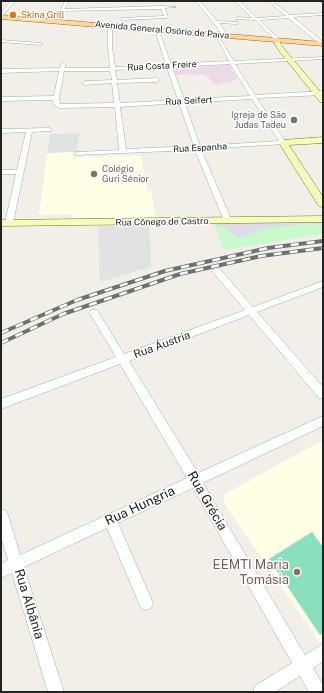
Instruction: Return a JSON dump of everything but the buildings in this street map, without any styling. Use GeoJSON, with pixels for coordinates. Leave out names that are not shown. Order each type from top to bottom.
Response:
{"type":"FeatureCollection","features":[{"type":"Feature","properties":{"kind":"main road","name":"Avenida General Osório de Paiva"},"geometry":{"type":"LineString","coordinates":[[1,18],[124,28],[219,38],[323,44]]}},
{"type":"Feature","properties":{"kind":"main road","name":"Avenida General Osório de Paiva"},"geometry":{"type":"LineString","coordinates":[[158,32],[227,36],[277,41]]}},
{"type":"Feature","properties":{"kind":"street"},"geometry":{"type":"LineString","coordinates":[[1,18],[13,1]]}},
{"type":"Feature","properties":{"kind":"street"},"geometry":{"type":"LineString","coordinates":[[67,1],[61,10],[174,7]]}},
{"type":"Feature","properties":{"kind":"street"},"geometry":{"type":"LineString","coordinates":[[118,1],[124,28]]}},
{"type":"Feature","properties":{"kind":"street"},"geometry":{"type":"LineString","coordinates":[[198,1],[227,36]]}},
{"type":"Feature","properties":{"kind":"street"},"geometry":{"type":"LineString","coordinates":[[237,1],[277,41],[289,60],[320,93],[323,100]]}},
{"type":"Feature","properties":{"kind":"street"},"geometry":{"type":"LineString","coordinates":[[270,1],[323,44]]}},
{"type":"Feature","properties":{"kind":"street"},"geometry":{"type":"LineString","coordinates":[[122,19],[166,17],[162,7]]}},
{"type":"Feature","properties":{"kind":"street"},"geometry":{"type":"LineString","coordinates":[[237,18],[256,19],[323,14]]}},
{"type":"Feature","properties":{"kind":"street"},"geometry":{"type":"LineString","coordinates":[[215,22],[237,23]]}},
{"type":"Feature","properties":{"kind":"street"},"geometry":{"type":"LineString","coordinates":[[109,27],[123,152]]}},
{"type":"Feature","properties":{"kind":"street"},"geometry":{"type":"LineString","coordinates":[[158,32],[198,149],[228,221]]}},
{"type":"Feature","properties":{"kind":"street"},"geometry":{"type":"LineString","coordinates":[[219,38],[232,63],[323,205]]}},
{"type":"Feature","properties":{"kind":"street"},"geometry":{"type":"LineString","coordinates":[[1,41],[41,44]]}},
{"type":"Feature","properties":{"kind":"street","name":"Rua Costa Freire"},"geometry":{"type":"LineString","coordinates":[[1,70],[62,71],[323,58]]}},
{"type":"Feature","properties":{"kind":"street"},"geometry":{"type":"LineString","coordinates":[[56,101],[63,64]]}},
{"type":"Feature","properties":{"kind":"street"},"geometry":{"type":"LineString","coordinates":[[1,66],[21,69],[1,70]]}},
{"type":"Feature","properties":{"kind":"street"},"geometry":{"type":"LineString","coordinates":[[1,66],[43,71]]}},
{"type":"Feature","properties":{"kind":"street"},"geometry":{"type":"LineString","coordinates":[[85,83],[157,80]]}},
{"type":"Feature","properties":{"kind":"street","name":"Rua Seifert"},"geometry":{"type":"LineString","coordinates":[[1,99],[118,105],[320,93]]}},
{"type":"Feature","properties":{"kind":"street"},"geometry":{"type":"LineString","coordinates":[[1,131],[49,130]]}},
{"type":"Feature","properties":{"kind":"street"},"geometry":{"type":"LineString","coordinates":[[5,223],[29,131]]}},
{"type":"Feature","properties":{"kind":"street","name":"Rua Espanha"},"geometry":{"type":"LineString","coordinates":[[77,154],[198,149],[323,140]]}},
{"type":"Feature","properties":{"kind":"street"},"geometry":{"type":"LineString","coordinates":[[1,172],[19,172]]}},
{"type":"Feature","properties":{"kind":"street","name":"Rua Cônego de Castro"},"geometry":{"type":"LineString","coordinates":[[5,223],[323,219]]}},
{"type":"Feature","properties":{"kind":"street"},"geometry":{"type":"LineString","coordinates":[[216,270],[323,395]]}},
{"type":"Feature","properties":{"kind":"street","name":"Rua Áustria"},"geometry":{"type":"LineString","coordinates":[[1,404],[323,284]]}},
{"type":"Feature","properties":{"kind":"street","name":"Rua Grécia"},"geometry":{"type":"LineString","coordinates":[[94,312],[195,480],[318,692]]}},
{"type":"Feature","properties":{"kind":"street","name":"Rua Hungria"},"geometry":{"type":"LineString","coordinates":[[1,572],[323,421]]}},
{"type":"Feature","properties":{"kind":"street","name":"Rua Albânia"},"geometry":{"type":"LineString","coordinates":[[1,515],[56,692]]}},
{"type":"Feature","properties":{"kind":"street"},"geometry":{"type":"LineString","coordinates":[[110,520],[146,603]]}},
{"type":"Feature","properties":{"kind":"street"},"geometry":{"type":"LineString","coordinates":[[261,692],[323,652]]}},
{"type":"Feature","properties":{"kind":"shaded area"},"geometry":{"type":"Polygon","coordinates":[[[229,65],[238,79],[233,80],[231,83],[222,82],[220,84],[215,84],[205,74],[176,75],[173,68],[229,65]]]}},
{"type":"Feature","properties":{"kind":"shaded area","name":"Colégio Guri Sênior"},"geometry":{"type":"Polygon","coordinates":[[[79,133],[77,157],[141,156],[148,191],[151,191],[156,217],[74,218],[73,214],[39,215],[50,134],[79,133]]]}},
{"type":"Feature","properties":{"kind":"shaded area"},"geometry":{"type":"Polygon","coordinates":[[[79,133],[77,152],[47,153],[50,134],[79,133]]]}},
{"type":"Feature","properties":{"kind":"shaded area"},"geometry":{"type":"Polygon","coordinates":[[[323,222],[323,225],[306,224],[268,228],[238,238],[222,226],[215,226],[214,223],[323,222]]]}},
{"type":"Feature","properties":{"kind":"shaded area"},"geometry":{"type":"Polygon","coordinates":[[[98,226],[149,226],[151,267],[100,282],[98,226]]]}},
{"type":"Feature","properties":{"kind":"shaded area","name":"EEMTI Maria Tomásia"},"geometry":{"type":"Polygon","coordinates":[[[323,440],[323,642],[320,643],[224,503],[225,494],[323,440]]]}},
{"type":"Feature","properties":{"kind":"green space"},"geometry":{"type":"Polygon","coordinates":[[[323,222],[323,234],[224,250],[214,223],[323,222]]]}},
{"type":"Feature","properties":{"kind":"green space"},"geometry":{"type":"Polygon","coordinates":[[[312,532],[323,547],[323,633],[320,635],[269,559],[312,532]]]}},
{"type":"Feature","properties":{"kind":"railway"},"geometry":{"type":"LineString","coordinates":[[1,333],[77,300],[165,271],[268,248],[323,241]]}},
{"type":"Feature","properties":{"kind":"railway"},"geometry":{"type":"LineString","coordinates":[[1,343],[63,314],[180,274],[261,256],[323,248]]}},
{"type":"Feature","properties":{"kind":"place","name":"Skina Grill"},"geometry":{"type":"Point","coordinates":[13,15]}},
{"type":"Feature","properties":{"kind":"place","name":"Igreja de São Judas Tadeu"},"geometry":{"type":"Point","coordinates":[294,120]}},
{"type":"Feature","properties":{"kind":"place","name":"Colégio Guri Sênior"},"geometry":{"type":"Point","coordinates":[94,174]}},
{"type":"Feature","properties":{"kind":"place","name":"EEMTI Maria Tomásia"},"geometry":{"type":"Point","coordinates":[297,572]}}]}
